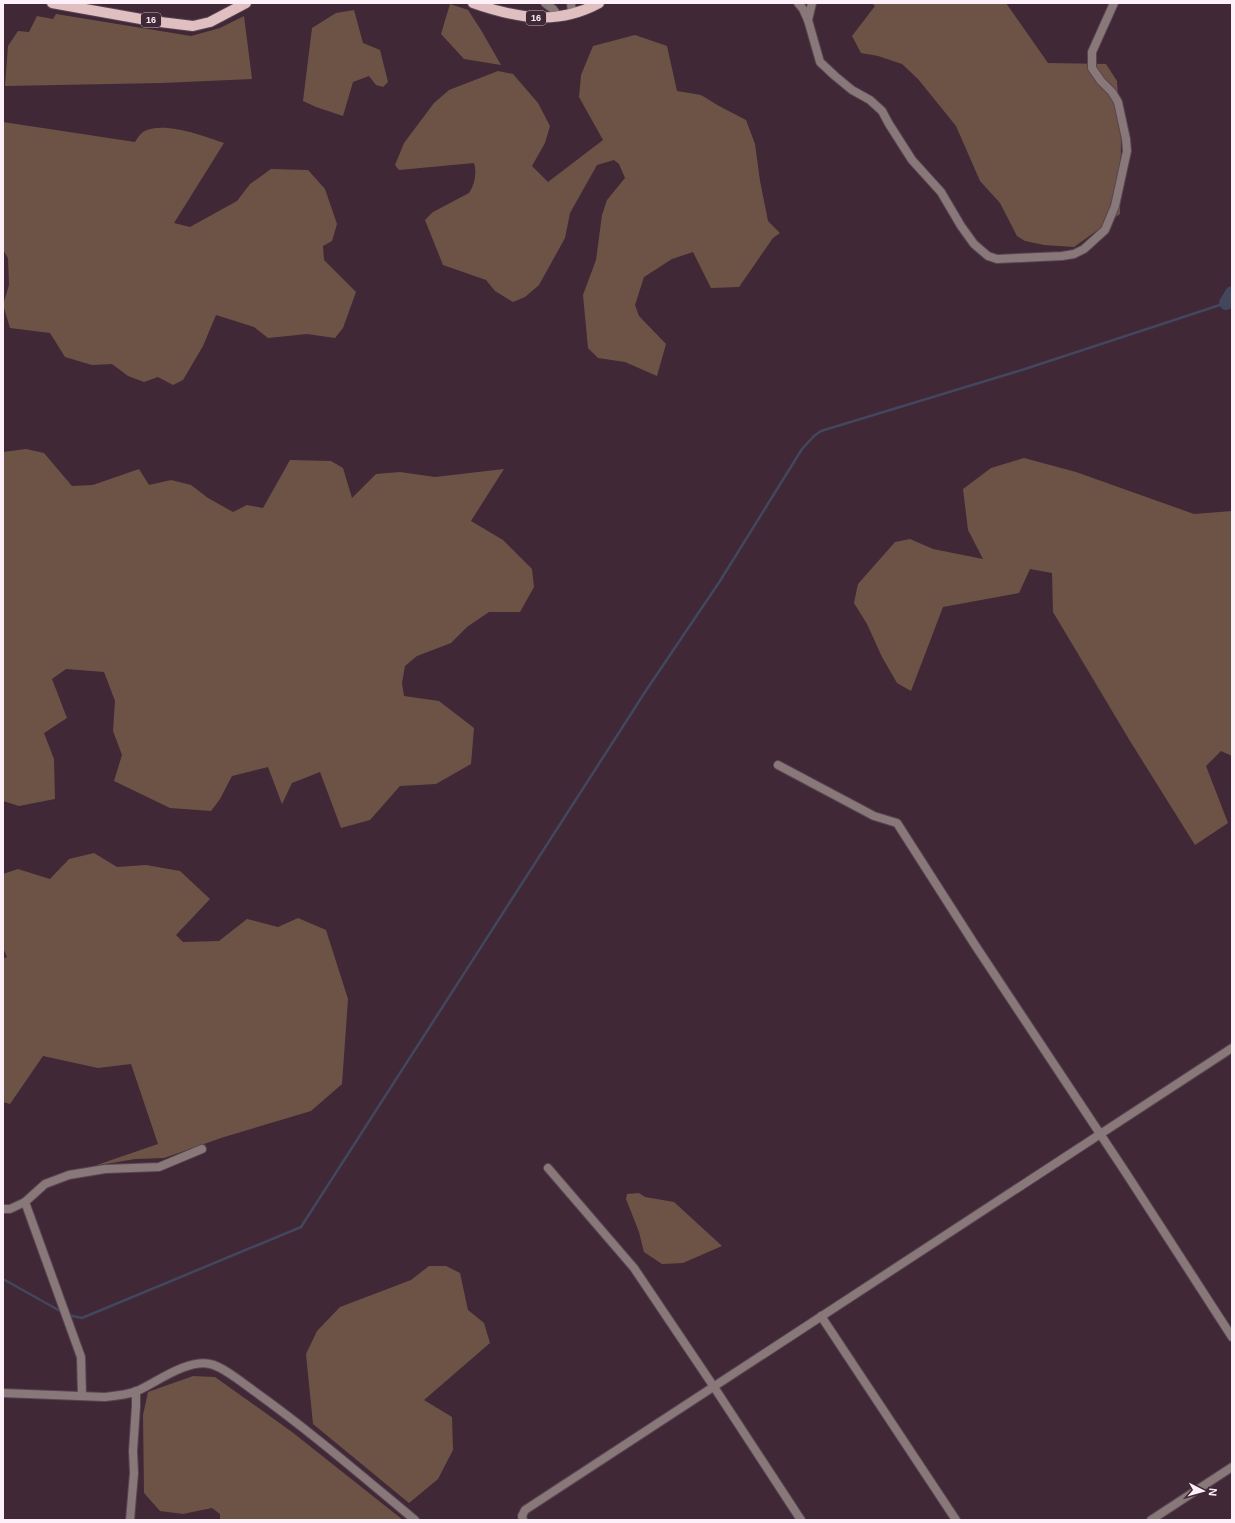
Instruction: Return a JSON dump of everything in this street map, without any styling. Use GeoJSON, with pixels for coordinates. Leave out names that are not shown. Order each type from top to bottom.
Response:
{"type":"FeatureCollection","features":[{"type":"Feature","properties":{"kind":"main road","name":"16"},"geometry":{"type":"LineString","coordinates":[[52,3],[152,21],[193,26],[210,22],[246,3]]}},
{"type":"Feature","properties":{"kind":"main road","name":"16"},"geometry":{"type":"LineString","coordinates":[[473,3],[504,13],[527,18],[547,18],[558,16],[572,8],[589,8],[599,3]]}},
{"type":"Feature","properties":{"kind":"street"},"geometry":{"type":"LineString","coordinates":[[545,3],[553,9],[558,16]]}},
{"type":"Feature","properties":{"kind":"street"},"geometry":{"type":"LineString","coordinates":[[798,3],[803,9],[808,20],[820,62],[852,90],[870,100],[882,111],[912,160],[941,192],[961,226],[980,251],[988,256],[997,258],[1062,256],[1074,254],[1084,249],[1105,230],[1115,206],[1127,151],[1118,102],[1112,92],[1100,81],[1092,68],[1092,52],[1114,3]]}},
{"type":"Feature","properties":{"kind":"street"},"geometry":{"type":"LineString","coordinates":[[808,20],[812,3]]}},
{"type":"Feature","properties":{"kind":"street"},"geometry":{"type":"LineString","coordinates":[[778,765],[874,816],[897,823],[975,945],[1232,1337]]}},
{"type":"Feature","properties":{"kind":"street"},"geometry":{"type":"LineString","coordinates":[[523,1520],[522,1516],[525,1510],[1232,1048]]}},
{"type":"Feature","properties":{"kind":"street"},"geometry":{"type":"LineString","coordinates":[[3,1209],[10,1209],[25,1202],[45,1184],[69,1175],[105,1169],[159,1167],[202,1149]]}},
{"type":"Feature","properties":{"kind":"street"},"geometry":{"type":"LineString","coordinates":[[548,1168],[634,1268],[714,1386],[801,1520]]}},
{"type":"Feature","properties":{"kind":"street"},"geometry":{"type":"LineString","coordinates":[[25,1202],[80,1357],[82,1396]]}},
{"type":"Feature","properties":{"kind":"street"},"geometry":{"type":"LineString","coordinates":[[821,1316],[956,1520]]}},
{"type":"Feature","properties":{"kind":"street"},"geometry":{"type":"LineString","coordinates":[[3,1393],[104,1397],[119,1395],[136,1391],[182,1368],[196,1364],[210,1364],[220,1368],[296,1421],[415,1520]]}},
{"type":"Feature","properties":{"kind":"street"},"geometry":{"type":"LineString","coordinates":[[130,1520],[134,1473],[133,1451],[136,1391]]}},
{"type":"Feature","properties":{"kind":"street"},"geometry":{"type":"LineString","coordinates":[[1151,1520],[1232,1467]]}},
{"type":"Feature","properties":{"kind":"shaded area"},"geometry":{"type":"Polygon","coordinates":[[[871,3],[1006,3],[1048,63],[1106,64],[1117,81],[1121,139],[1120,214],[1074,247],[1044,245],[1025,241],[1017,236],[1000,203],[980,181],[956,126],[918,79],[902,64],[878,56],[861,53],[852,36],[875,6],[871,3]]]}},
{"type":"Feature","properties":{"kind":"shaded area"},"geometry":{"type":"Polygon","coordinates":[[[450,4],[468,10],[501,65],[464,59],[441,34],[450,4]]]}},
{"type":"Feature","properties":{"kind":"shaded area"},"geometry":{"type":"Polygon","coordinates":[[[354,10],[363,43],[380,50],[388,82],[383,87],[376,85],[369,76],[353,82],[343,116],[303,101],[312,28],[336,13],[354,10]]]}},
{"type":"Feature","properties":{"kind":"shaded area"},"geometry":{"type":"Polygon","coordinates":[[[56,14],[191,36],[220,28],[244,16],[252,79],[162,83],[5,86],[8,46],[18,31],[29,32],[37,16],[53,19],[56,14]]]}},
{"type":"Feature","properties":{"kind":"shaded area"},"geometry":{"type":"Polygon","coordinates":[[[635,35],[667,46],[677,91],[701,95],[746,120],[755,144],[760,181],[768,221],[780,233],[773,238],[739,287],[711,288],[693,252],[672,259],[644,277],[635,305],[639,316],[666,344],[657,376],[625,362],[598,358],[588,348],[583,295],[596,260],[602,215],[607,200],[625,178],[619,164],[614,160],[597,165],[570,213],[565,238],[539,285],[525,297],[513,302],[495,291],[486,280],[443,265],[425,220],[433,212],[469,193],[475,178],[474,163],[399,170],[395,165],[404,143],[434,103],[449,90],[498,71],[513,74],[538,103],[550,126],[545,143],[532,166],[548,182],[603,140],[579,97],[581,75],[593,46],[635,35]]]}},
{"type":"Feature","properties":{"kind":"shaded area"},"geometry":{"type":"Polygon","coordinates":[[[3,122],[135,142],[143,132],[151,129],[172,128],[195,133],[224,143],[174,223],[190,227],[237,201],[250,184],[271,169],[308,170],[325,189],[337,224],[332,241],[323,246],[324,260],[356,292],[343,328],[335,338],[307,334],[268,338],[254,327],[216,315],[203,346],[183,380],[173,385],[158,377],[144,382],[128,376],[112,364],[92,365],[65,357],[50,333],[10,328],[3,305],[9,285],[8,258],[3,250],[3,122]]]}},
{"type":"Feature","properties":{"kind":"shaded area"},"geometry":{"type":"Polygon","coordinates":[[[26,449],[44,453],[72,486],[93,485],[139,469],[149,485],[171,480],[191,485],[208,498],[233,512],[247,505],[263,508],[290,460],[331,461],[343,468],[352,498],[376,474],[400,472],[435,477],[504,469],[471,521],[503,540],[532,569],[534,587],[520,612],[489,612],[467,627],[451,643],[417,656],[405,666],[402,683],[404,696],[439,701],[474,728],[471,764],[436,784],[400,786],[370,820],[341,828],[320,772],[292,783],[282,804],[268,767],[232,776],[220,799],[211,811],[170,808],[114,781],[122,755],[113,731],[115,701],[104,672],[66,669],[52,679],[67,718],[44,733],[54,759],[55,799],[19,806],[3,801],[3,452],[26,449]]]}},
{"type":"Feature","properties":{"kind":"shaded area"},"geometry":{"type":"Polygon","coordinates":[[[1024,458],[1076,472],[1194,514],[1232,511],[1232,756],[1221,751],[1206,766],[1228,823],[1195,845],[1130,741],[1053,612],[1052,573],[1030,569],[1019,593],[943,607],[911,691],[897,683],[882,657],[867,624],[854,603],[858,584],[895,542],[910,539],[933,549],[983,559],[968,530],[963,489],[991,468],[1024,458]]]}},
{"type":"Feature","properties":{"kind":"shaded area"},"geometry":{"type":"Polygon","coordinates":[[[94,853],[117,867],[146,865],[180,871],[210,899],[176,935],[183,942],[219,941],[247,919],[278,927],[298,918],[326,930],[348,999],[342,1084],[311,1111],[224,1137],[164,1158],[135,1159],[94,1166],[158,1144],[131,1064],[98,1068],[43,1056],[10,1104],[3,1102],[3,959],[7,957],[3,948],[3,874],[18,869],[50,879],[69,859],[94,853]]]}},
{"type":"Feature","properties":{"kind":"shaded area"},"geometry":{"type":"Polygon","coordinates":[[[639,1193],[645,1197],[674,1202],[722,1246],[683,1263],[662,1264],[644,1252],[639,1232],[626,1199],[627,1194],[639,1193]]]}},
{"type":"Feature","properties":{"kind":"shaded area"},"geometry":{"type":"Polygon","coordinates":[[[429,1266],[446,1266],[460,1273],[468,1310],[484,1323],[490,1343],[424,1400],[452,1417],[453,1450],[438,1479],[409,1503],[313,1424],[306,1354],[317,1331],[340,1307],[411,1280],[429,1266]]]}},
{"type":"Feature","properties":{"kind":"shaded area"},"geometry":{"type":"Polygon","coordinates":[[[193,1376],[215,1377],[292,1432],[403,1520],[220,1520],[220,1514],[212,1508],[183,1514],[160,1511],[144,1493],[143,1415],[148,1392],[193,1376]]]}},
{"type":"Feature","properties":{"kind":"waterway"},"geometry":{"type":"LineString","coordinates":[[1226,303],[1232,293]]}},
{"type":"Feature","properties":{"kind":"waterway"},"geometry":{"type":"LineString","coordinates":[[68,1315],[82,1318],[301,1227],[647,689],[720,581],[802,449],[814,436],[821,431],[1025,369],[1226,303],[1232,308]]}},
{"type":"Feature","properties":{"kind":"waterway"},"geometry":{"type":"LineString","coordinates":[[3,1279],[62,1312]]}}]}
